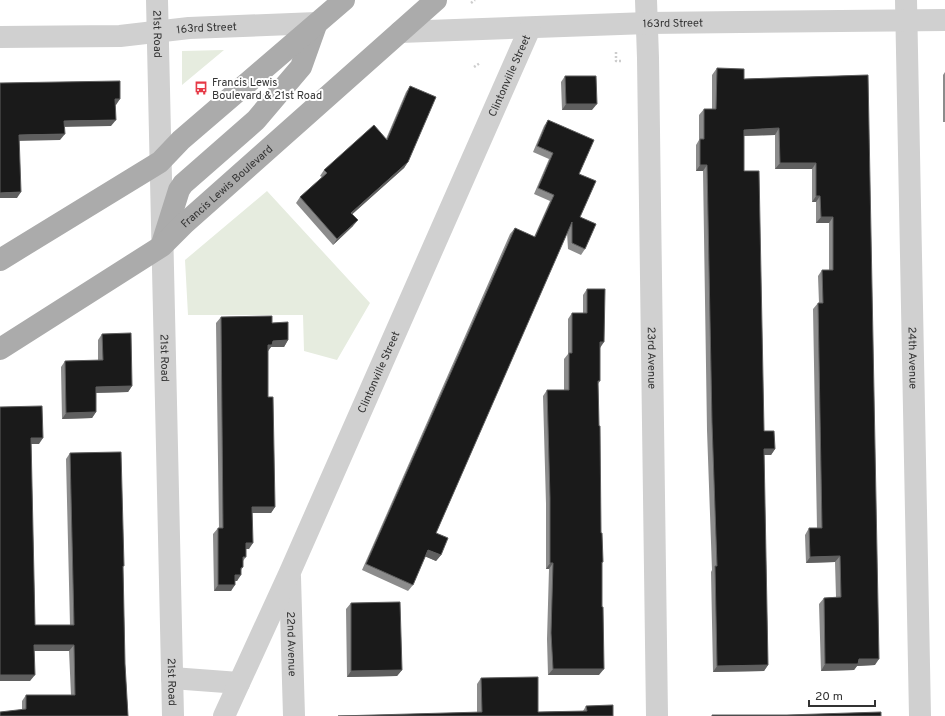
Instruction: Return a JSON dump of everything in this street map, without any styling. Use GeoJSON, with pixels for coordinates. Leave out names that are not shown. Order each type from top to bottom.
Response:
{"type":"FeatureCollection","features":[{"type":"Feature","properties":{"kind":"main road"},"geometry":{"type":"LineString","coordinates":[[0,260],[160,162],[181,140],[344,0]]}},
{"type":"Feature","properties":{"kind":"main road","name":"Francis Lewis Boulevard"},"geometry":{"type":"LineString","coordinates":[[0,349],[162,246],[185,223],[436,0]]}},
{"type":"Feature","properties":{"kind":"main road"},"geometry":{"type":"LineString","coordinates":[[162,246],[179,190],[183,184],[256,120],[301,67],[317,23]]}},
{"type":"Feature","properties":{"kind":"street","name":"21st Road"},"geometry":{"type":"LineString","coordinates":[[157,0],[173,716]]}},
{"type":"Feature","properties":{"kind":"street","name":"23rd Avenue"},"geometry":{"type":"LineString","coordinates":[[646,0],[648,23],[657,716]]}},
{"type":"Feature","properties":{"kind":"street","name":"163rd Street"},"geometry":{"type":"LineString","coordinates":[[400,32],[648,23],[907,10],[945,20]]}},
{"type":"Feature","properties":{"kind":"street","name":"24th Avenue"},"geometry":{"type":"LineString","coordinates":[[907,10],[920,716]]}},
{"type":"Feature","properties":{"kind":"street","name":"163rd Street"},"geometry":{"type":"LineString","coordinates":[[0,37],[120,36],[189,28],[317,23]]}},
{"type":"Feature","properties":{"kind":"street","name":"Clintonville Street"},"geometry":{"type":"LineString","coordinates":[[224,716],[290,572],[530,28]]}},
{"type":"Feature","properties":{"kind":"street","name":"22nd Avenue"},"geometry":{"type":"LineString","coordinates":[[290,572],[294,716]]}},
{"type":"Feature","properties":{"kind":"street"},"geometry":{"type":"LineString","coordinates":[[172,678],[239,683]]}},
{"type":"Feature","properties":{"kind":"path"},"geometry":{"type":"LineString","coordinates":[[471,4],[475,0]]}},
{"type":"Feature","properties":{"kind":"path"},"geometry":{"type":"LineString","coordinates":[[616,52],[616,61],[623,61]]}},
{"type":"Feature","properties":{"kind":"path"},"geometry":{"type":"LineString","coordinates":[[474,67],[480,63]]}},
{"type":"Feature","properties":{"kind":"shaded area"},"geometry":{"type":"Polygon","coordinates":[[[224,50],[182,85],[182,51],[224,50]]]}},
{"type":"Feature","properties":{"kind":"shaded area"},"geometry":{"type":"Polygon","coordinates":[[[267,191],[370,303],[337,360],[304,351],[303,315],[188,315],[185,260],[267,191]]]}},
{"type":"Feature","properties":{"kind":"building"},"geometry":{"type":"Polygon","coordinates":[[[717,68],[744,69],[744,79],[868,75],[879,659],[859,659],[858,664],[825,664],[824,598],[841,597],[840,556],[810,557],[809,528],[822,528],[818,303],[823,303],[822,270],[833,270],[833,217],[821,217],[820,196],[816,196],[816,163],[780,163],[779,128],[744,130],[744,171],[759,171],[764,431],[774,431],[775,449],[764,449],[768,665],[717,666],[715,566],[717,566],[712,423],[707,165],[700,165],[700,139],[704,139],[704,109],[716,109],[717,68]]]}},
{"type":"Feature","properties":{"kind":"building"},"geometry":{"type":"Polygon","coordinates":[[[565,76],[596,76],[597,104],[566,104],[565,76]]]}},
{"type":"Feature","properties":{"kind":"building"},"geometry":{"type":"Polygon","coordinates":[[[120,81],[120,99],[115,99],[116,120],[64,121],[65,134],[19,135],[21,192],[0,193],[0,83],[120,81]]]}},
{"type":"Feature","properties":{"kind":"building"},"geometry":{"type":"Polygon","coordinates":[[[410,86],[436,97],[408,162],[351,213],[358,220],[337,239],[300,197],[327,173],[324,170],[374,125],[387,140],[410,86]]]}},
{"type":"Feature","properties":{"kind":"building"},"geometry":{"type":"Polygon","coordinates":[[[548,120],[594,140],[579,174],[596,181],[580,217],[596,224],[585,249],[572,243],[572,222],[436,533],[448,538],[441,555],[428,550],[413,585],[366,564],[515,228],[535,237],[554,195],[538,188],[553,153],[537,146],[548,120]]]}},
{"type":"Feature","properties":{"kind":"building"},"geometry":{"type":"Polygon","coordinates":[[[587,289],[605,289],[604,342],[600,342],[600,381],[598,381],[603,562],[602,607],[604,669],[553,669],[551,633],[553,563],[550,563],[547,390],[569,390],[569,353],[572,353],[572,313],[587,313],[587,289]]]}},
{"type":"Feature","properties":{"kind":"building"},"geometry":{"type":"Polygon","coordinates":[[[272,316],[272,323],[288,322],[288,340],[273,341],[272,345],[268,345],[268,397],[273,397],[275,507],[252,507],[253,543],[246,543],[246,557],[243,557],[241,575],[235,575],[235,585],[218,585],[218,528],[223,528],[221,317],[272,316]]]}},
{"type":"Feature","properties":{"kind":"building"},"geometry":{"type":"Polygon","coordinates":[[[131,333],[132,386],[96,387],[96,412],[66,413],[65,361],[103,360],[102,334],[131,333]]]}},
{"type":"Feature","properties":{"kind":"building"},"geometry":{"type":"Polygon","coordinates":[[[42,406],[43,438],[31,438],[35,625],[74,625],[70,453],[121,452],[125,664],[128,716],[0,716],[0,712],[26,709],[26,695],[75,695],[74,645],[34,645],[35,675],[0,675],[0,407],[42,406]]]}},
{"type":"Feature","properties":{"kind":"building"},"geometry":{"type":"Polygon","coordinates":[[[400,602],[402,670],[351,671],[351,603],[400,602]]]}},
{"type":"Feature","properties":{"kind":"building"},"geometry":{"type":"Polygon","coordinates":[[[538,677],[538,712],[587,711],[586,706],[613,705],[613,716],[338,716],[482,712],[481,678],[538,677]]]}},
{"type":"Feature","properties":{"kind":"building"},"geometry":{"type":"Polygon","coordinates":[[[881,712],[881,716],[712,716],[712,715],[787,715],[881,712]]]}},
{"type":"Feature","properties":{"kind":"place","name":"Francis Lewis Boulevard & 21st Road"},"geometry":{"type":"Point","coordinates":[201,88]}}]}
